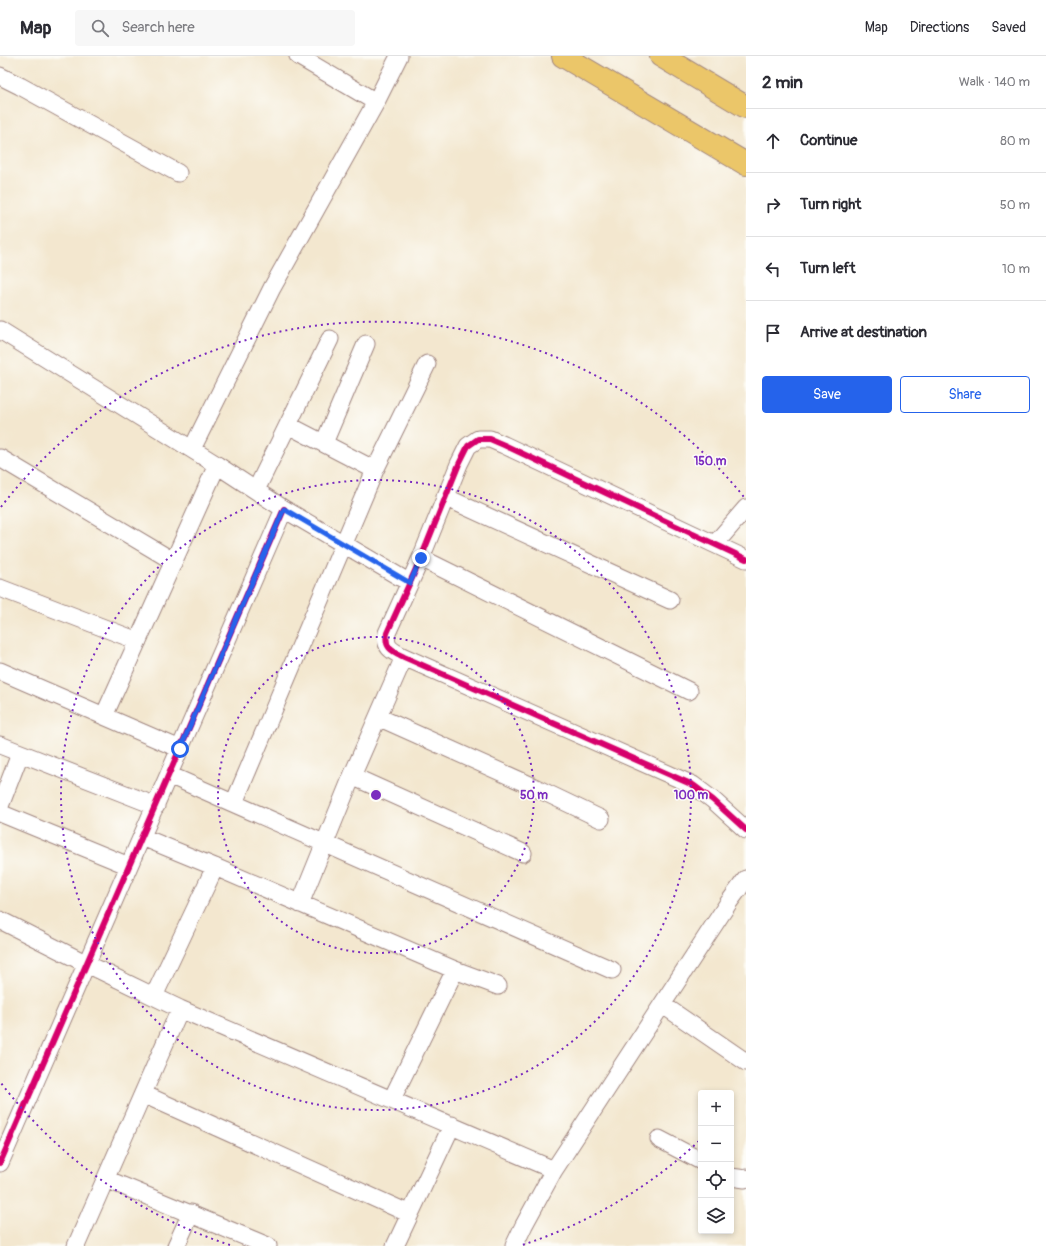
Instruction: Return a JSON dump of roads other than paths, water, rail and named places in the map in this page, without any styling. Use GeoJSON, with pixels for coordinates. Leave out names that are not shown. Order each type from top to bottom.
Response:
{"type":"FeatureCollection","features":[{"type":"Feature","properties":{"kind":"main road"},"geometry":{"type":"LineString","coordinates":[[563,56],[746,164]]}},
{"type":"Feature","properties":{"kind":"main road"},"geometry":{"type":"LineString","coordinates":[[661,56],[746,108]]}},
{"type":"Feature","properties":{"kind":"street"},"geometry":{"type":"LineString","coordinates":[[298,56],[376,102]]}},
{"type":"Feature","properties":{"kind":"street"},"geometry":{"type":"LineString","coordinates":[[192,449],[272,288],[376,102],[399,56]]}},
{"type":"Feature","properties":{"kind":"street"},"geometry":{"type":"LineString","coordinates":[[0,76],[178,173]]}},
{"type":"Feature","properties":{"kind":"street"},"geometry":{"type":"LineString","coordinates":[[0,330],[192,449],[284,509],[410,583]]}},
{"type":"Feature","properties":{"kind":"street"},"geometry":{"type":"LineString","coordinates":[[256,490],[330,339]]}},
{"type":"Feature","properties":{"kind":"street"},"geometry":{"type":"LineString","coordinates":[[324,443],[366,344]]}},
{"type":"Feature","properties":{"kind":"street"},"geometry":{"type":"LineString","coordinates":[[234,803],[375,470],[427,364]]}},
{"type":"Feature","properties":{"kind":"street"},"geometry":{"type":"LineString","coordinates":[[288,425],[375,470]]}},
{"type":"Feature","properties":{"kind":"street"},"geometry":{"type":"LineString","coordinates":[[746,559],[490,439],[478,439],[468,446],[459,464],[421,558],[387,633],[386,641],[389,648],[404,657],[693,785],[713,800],[746,830]]}},
{"type":"Feature","properties":{"kind":"street"},"geometry":{"type":"LineString","coordinates":[[0,458],[173,561]]}},
{"type":"Feature","properties":{"kind":"street"},"geometry":{"type":"LineString","coordinates":[[104,716],[217,465]]}},
{"type":"Feature","properties":{"kind":"street"},"geometry":{"type":"LineString","coordinates":[[445,497],[670,600]]}},
{"type":"Feature","properties":{"kind":"street"},"geometry":{"type":"LineString","coordinates":[[715,544],[746,508]]}},
{"type":"Feature","properties":{"kind":"street"},"geometry":{"type":"LineString","coordinates":[[0,1163],[284,509]]}},
{"type":"Feature","properties":{"kind":"street"},"geometry":{"type":"LineString","coordinates":[[421,558],[689,691]]}},
{"type":"Feature","properties":{"kind":"street"},"geometry":{"type":"LineString","coordinates":[[0,588],[138,641]]}},
{"type":"Feature","properties":{"kind":"street"},"geometry":{"type":"LineString","coordinates":[[300,904],[352,776],[404,657]]}},
{"type":"Feature","properties":{"kind":"street"},"geometry":{"type":"LineString","coordinates":[[0,671],[180,749]]}},
{"type":"Feature","properties":{"kind":"street"},"geometry":{"type":"LineString","coordinates":[[378,718],[532,786],[601,819]]}},
{"type":"Feature","properties":{"kind":"street"},"geometry":{"type":"LineString","coordinates":[[0,745],[156,806]]}},
{"type":"Feature","properties":{"kind":"street"},"geometry":{"type":"LineString","coordinates":[[0,806],[20,754]]}},
{"type":"Feature","properties":{"kind":"street"},"geometry":{"type":"LineString","coordinates":[[169,775],[612,970]]}},
{"type":"Feature","properties":{"kind":"street"},"geometry":{"type":"LineString","coordinates":[[352,776],[523,853]]}},
{"type":"Feature","properties":{"kind":"street"},"geometry":{"type":"LineString","coordinates":[[0,812],[129,866]]}},
{"type":"Feature","properties":{"kind":"street"},"geometry":{"type":"LineString","coordinates":[[142,837],[455,970],[498,986]]}},
{"type":"Feature","properties":{"kind":"street"},"geometry":{"type":"LineString","coordinates":[[154,996],[215,867]]}},
{"type":"Feature","properties":{"kind":"street"},"geometry":{"type":"LineString","coordinates":[[514,1246],[554,1170],[729,902],[746,879]]}},
{"type":"Feature","properties":{"kind":"street"},"geometry":{"type":"LineString","coordinates":[[0,920],[180,1009],[452,1124],[554,1170]]}},
{"type":"Feature","properties":{"kind":"street"},"geometry":{"type":"LineString","coordinates":[[392,1099],[455,970]]}},
{"type":"Feature","properties":{"kind":"street"},"geometry":{"type":"LineString","coordinates":[[663,1005],[746,1062]]}},
{"type":"Feature","properties":{"kind":"street"},"geometry":{"type":"LineString","coordinates":[[76,1246],[180,1009]]}},
{"type":"Feature","properties":{"kind":"street"},"geometry":{"type":"LineString","coordinates":[[143,1094],[410,1214]]}},
{"type":"Feature","properties":{"kind":"street"},"geometry":{"type":"LineString","coordinates":[[395,1246],[452,1124]]}},
{"type":"Feature","properties":{"kind":"street"},"geometry":{"type":"LineString","coordinates":[[660,1139],[698,1159]]}},
{"type":"Feature","properties":{"kind":"street"},"geometry":{"type":"LineString","coordinates":[[734,1177],[746,1178]]}},
{"type":"Feature","properties":{"kind":"street"},"geometry":{"type":"LineString","coordinates":[[106,1179],[268,1246]]}},
{"type":"Feature","properties":{"kind":"street"},"geometry":{"type":"LineString","coordinates":[[176,1246],[191,1213]]}}]}
